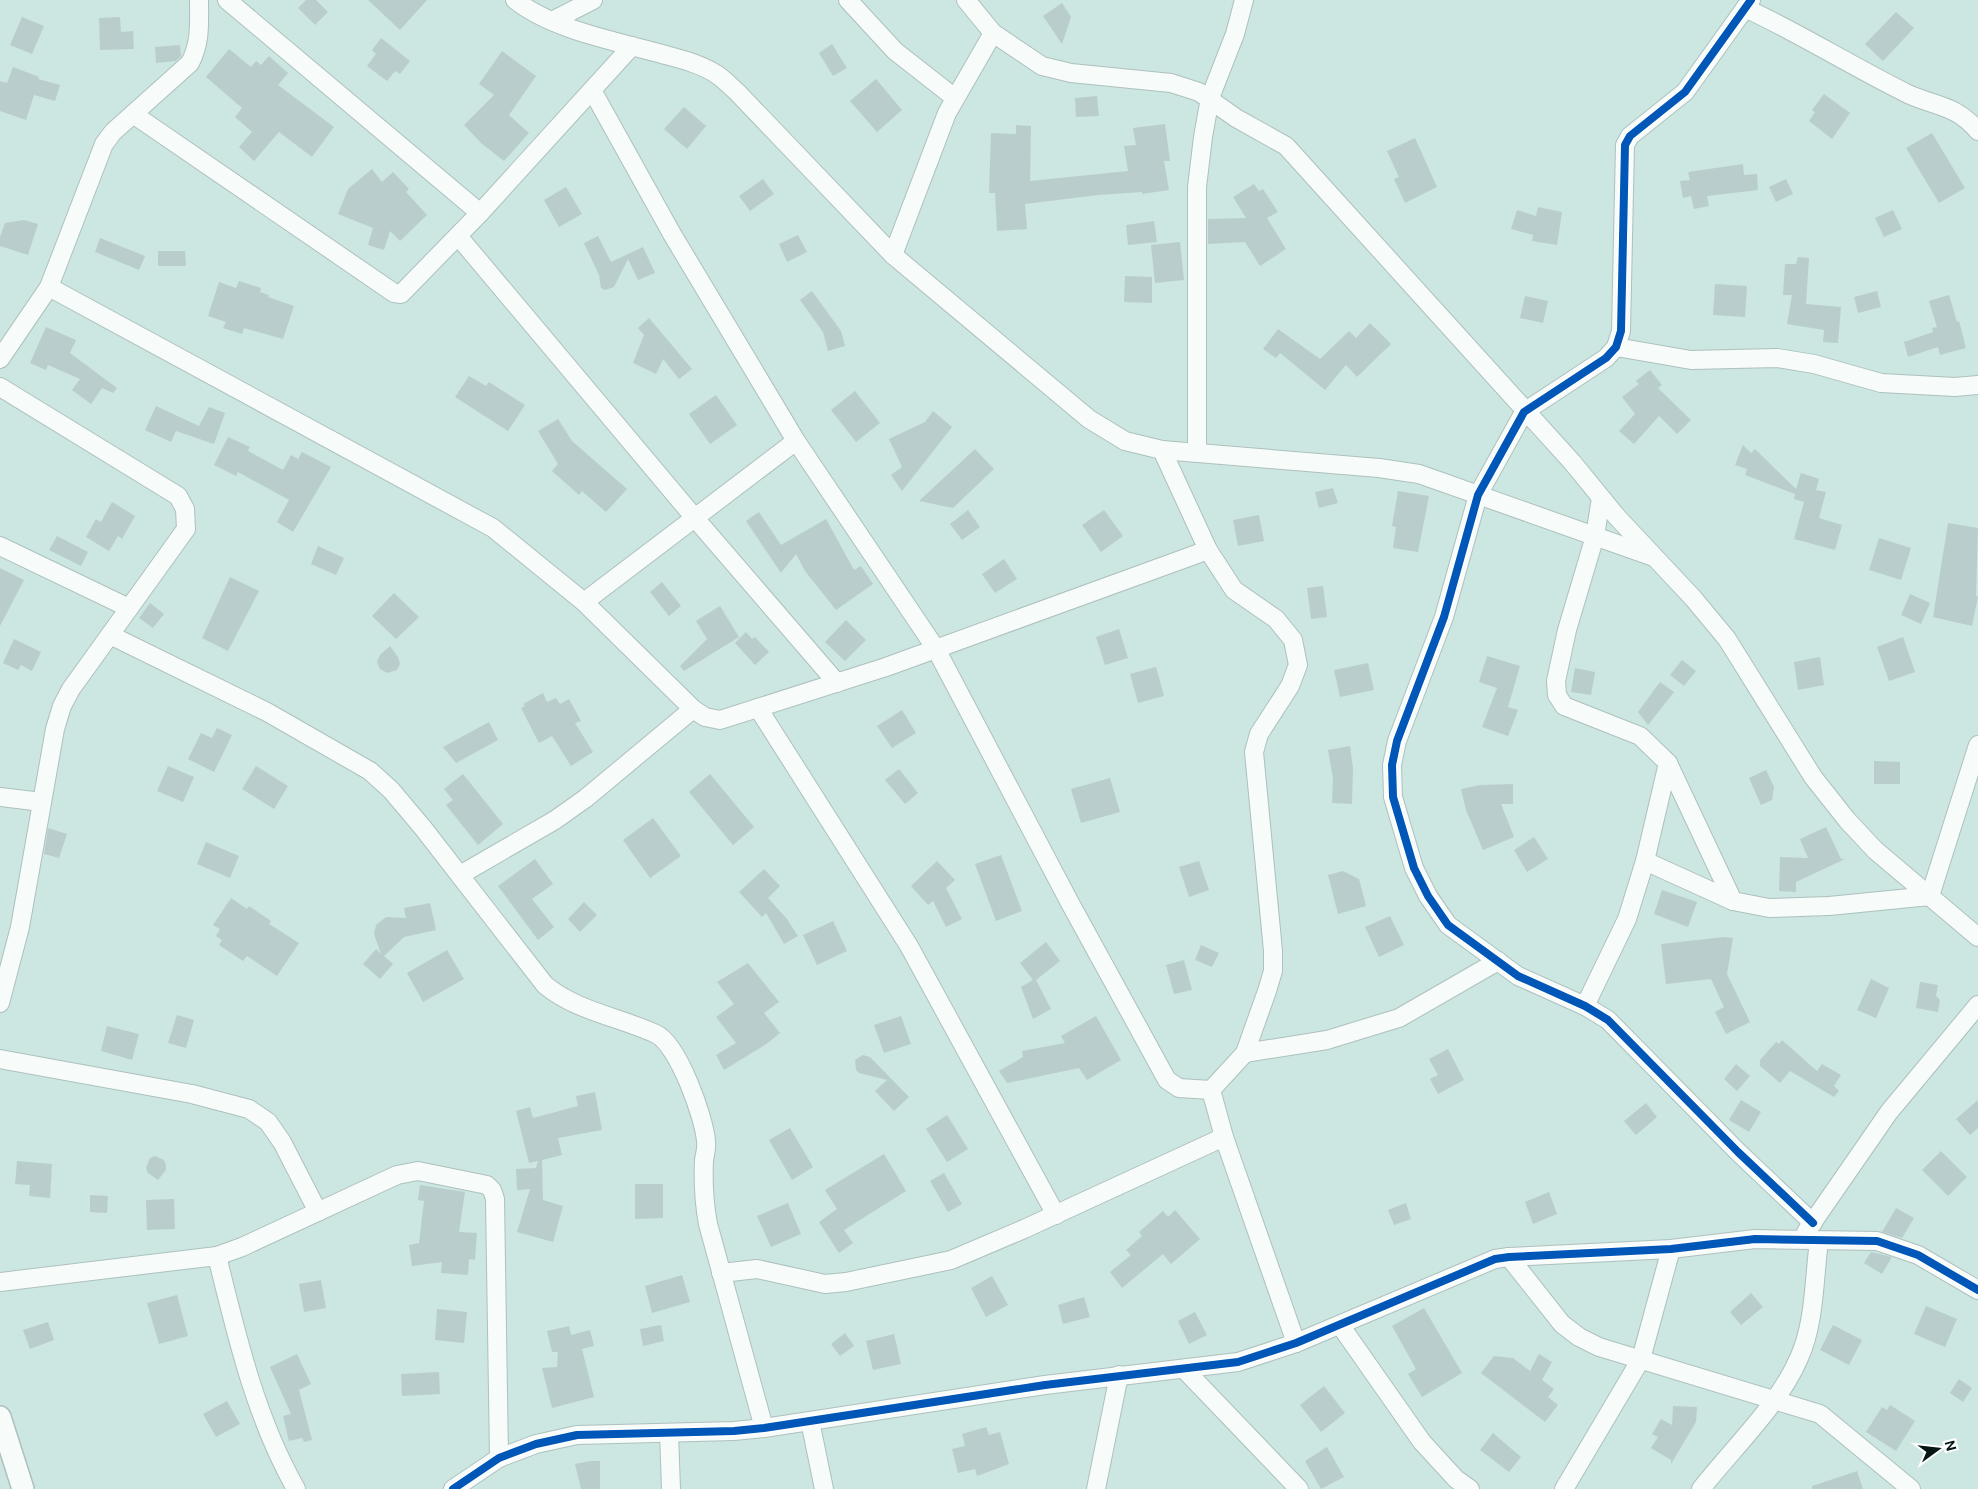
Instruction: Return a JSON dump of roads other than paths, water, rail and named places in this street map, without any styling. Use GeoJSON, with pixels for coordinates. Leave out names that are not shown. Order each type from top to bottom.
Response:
{"type":"FeatureCollection","features":[{"type":"Feature","properties":{"kind":"street"},"geometry":{"type":"LineString","coordinates":[[0,359],[49,287],[104,144],[133,114],[190,63],[199,39],[198,0]]}},
{"type":"Feature","properties":{"kind":"street"},"geometry":{"type":"LineString","coordinates":[[227,0],[480,213]]}},
{"type":"Feature","properties":{"kind":"street"},"geometry":{"type":"LineString","coordinates":[[515,0],[525,8],[552,21],[689,62],[716,74],[737,92],[893,255],[1089,419],[1125,441],[1162,450],[1380,468],[1419,474],[1654,557]]}},
{"type":"Feature","properties":{"kind":"street"},"geometry":{"type":"LineString","coordinates":[[552,21],[593,0]]}},
{"type":"Feature","properties":{"kind":"street"},"geometry":{"type":"LineString","coordinates":[[848,0],[895,51],[955,98]]}},
{"type":"Feature","properties":{"kind":"street"},"geometry":{"type":"LineString","coordinates":[[966,0],[993,33],[1042,66],[1071,73],[1171,84],[1199,92],[1236,118],[1286,146],[1654,557],[1694,598],[1727,640],[1812,777],[1847,820],[1875,850],[1978,937]]}},
{"type":"Feature","properties":{"kind":"street"},"geometry":{"type":"LineString","coordinates":[[1197,453],[1197,187],[1202,137],[1210,98],[1235,34],[1244,0]]}},
{"type":"Feature","properties":{"kind":"street"},"geometry":{"type":"LineString","coordinates":[[1813,1223],[1738,1152],[1608,1020],[1585,1006],[1518,976],[1448,925],[1428,896],[1414,868],[1393,797],[1392,765],[1397,741],[1444,616],[1478,495],[1524,412],[1606,358],[1616,347],[1621,332],[1625,145],[1630,136],[1685,92],[1748,4],[1786,27],[1910,94],[1958,112],[1978,131]]}},
{"type":"Feature","properties":{"kind":"street"},"geometry":{"type":"LineString","coordinates":[[893,255],[947,113],[993,33]]}},
{"type":"Feature","properties":{"kind":"street"},"geometry":{"type":"LineString","coordinates":[[133,114],[394,293],[401,294],[407,291],[480,213],[632,46]]}},
{"type":"Feature","properties":{"kind":"street"},"geometry":{"type":"LineString","coordinates":[[592,90],[672,234],[796,441],[936,649],[1070,903],[1167,1080],[1179,1088],[1211,1090]]}},
{"type":"Feature","properties":{"kind":"street"},"geometry":{"type":"LineString","coordinates":[[458,236],[694,517],[837,683]]}},
{"type":"Feature","properties":{"kind":"street"},"geometry":{"type":"LineString","coordinates":[[49,287],[493,528],[584,602],[693,709],[705,717],[720,720],[837,683],[1208,550]]}},
{"type":"Feature","properties":{"kind":"street"},"geometry":{"type":"LineString","coordinates":[[1616,347],[1692,360],[1778,358],[1814,364],[1881,384],[1954,387],[1978,384]]}},
{"type":"Feature","properties":{"kind":"street"},"geometry":{"type":"LineString","coordinates":[[0,387],[178,496],[186,509],[186,529],[71,689],[62,706],[55,729],[20,927],[0,1003]]}},
{"type":"Feature","properties":{"kind":"street"},"geometry":{"type":"LineString","coordinates":[[584,602],[796,441]]}},
{"type":"Feature","properties":{"kind":"street"},"geometry":{"type":"LineString","coordinates":[[1162,450],[1208,550],[1234,590],[1276,618],[1293,640],[1298,665],[1290,686],[1258,734],[1254,752],[1273,951],[1273,971],[1245,1053],[1211,1090]]}},
{"type":"Feature","properties":{"kind":"street"},"geometry":{"type":"LineString","coordinates":[[1601,498],[1594,536],[1567,630],[1556,681],[1557,695],[1564,706],[1640,736],[1668,763],[1733,901]]}},
{"type":"Feature","properties":{"kind":"street"},"geometry":{"type":"LineString","coordinates":[[0,546],[129,608]]}},
{"type":"Feature","properties":{"kind":"street"},"geometry":{"type":"LineString","coordinates":[[110,635],[267,712],[370,771],[391,790],[545,984],[557,994],[658,1035],[670,1046],[680,1061],[704,1128],[706,1144],[704,1203],[721,1273],[764,1428]]}},
{"type":"Feature","properties":{"kind":"street"},"geometry":{"type":"LineString","coordinates":[[758,708],[909,946],[1056,1215]]}},
{"type":"Feature","properties":{"kind":"street"},"geometry":{"type":"LineString","coordinates":[[460,875],[556,820],[586,798],[693,709]]}},
{"type":"Feature","properties":{"kind":"street"},"geometry":{"type":"LineString","coordinates":[[1930,896],[1978,745]]}},
{"type":"Feature","properties":{"kind":"street"},"geometry":{"type":"LineString","coordinates":[[1585,1006],[1626,919],[1645,860],[1668,763]]}},
{"type":"Feature","properties":{"kind":"street"},"geometry":{"type":"LineString","coordinates":[[0,796],[42,802]]}},
{"type":"Feature","properties":{"kind":"street"},"geometry":{"type":"LineString","coordinates":[[1645,860],[1733,901],[1769,908],[1829,906],[1930,896]]}},
{"type":"Feature","properties":{"kind":"street"},"geometry":{"type":"LineString","coordinates":[[1245,1053],[1327,1040],[1399,1018],[1498,961]]}},
{"type":"Feature","properties":{"kind":"street"},"geometry":{"type":"LineString","coordinates":[[1800,1241],[1889,1112],[1978,1005]]}},
{"type":"Feature","properties":{"kind":"street"},"geometry":{"type":"LineString","coordinates":[[0,1059],[192,1094],[249,1109],[268,1122],[282,1142],[318,1212]]}},
{"type":"Feature","properties":{"kind":"street"},"geometry":{"type":"LineString","coordinates":[[1211,1090],[1224,1137],[1296,1343]]}},
{"type":"Feature","properties":{"kind":"street"},"geometry":{"type":"LineString","coordinates":[[721,1273],[757,1268],[825,1284],[846,1282],[951,1260],[1056,1215],[1224,1137]]}},
{"type":"Feature","properties":{"kind":"street"},"geometry":{"type":"LineString","coordinates":[[0,1282],[217,1256],[242,1247],[397,1175],[418,1171],[487,1185],[492,1190],[495,1199],[499,1458]]}},
{"type":"Feature","properties":{"kind":"street"},"geometry":{"type":"LineString","coordinates":[[453,1489],[499,1458],[536,1444],[577,1435],[764,1428],[1118,1375],[1184,1370],[1238,1362],[1296,1343],[1495,1259],[1510,1257],[1671,1249],[1755,1239],[1877,1242],[1918,1255],[1978,1290]]}},
{"type":"Feature","properties":{"kind":"street"},"geometry":{"type":"LineString","coordinates":[[1701,1489],[1774,1398],[1800,1356],[1809,1320],[1819,1241]]}},
{"type":"Feature","properties":{"kind":"street"},"geometry":{"type":"LineString","coordinates":[[1564,1489],[1641,1359],[1671,1249]]}},
{"type":"Feature","properties":{"kind":"street"},"geometry":{"type":"LineString","coordinates":[[217,1256],[248,1379],[262,1418],[296,1489]]}},
{"type":"Feature","properties":{"kind":"street"},"geometry":{"type":"LineString","coordinates":[[1510,1257],[1562,1324],[1579,1337],[1599,1346],[1774,1398],[1820,1414],[1911,1489]]}},
{"type":"Feature","properties":{"kind":"street"},"geometry":{"type":"LineString","coordinates":[[1340,1325],[1422,1442],[1462,1486]]}},
{"type":"Feature","properties":{"kind":"street"},"geometry":{"type":"LineString","coordinates":[[1184,1370],[1299,1489]]}},
{"type":"Feature","properties":{"kind":"street"},"geometry":{"type":"LineString","coordinates":[[1096,1489],[1118,1375]]}},
{"type":"Feature","properties":{"kind":"street"},"geometry":{"type":"LineString","coordinates":[[0,1417],[23,1489]]}},
{"type":"Feature","properties":{"kind":"street"},"geometry":{"type":"LineString","coordinates":[[810,1421],[824,1489]]}},
{"type":"Feature","properties":{"kind":"street"},"geometry":{"type":"LineString","coordinates":[[669,1433],[671,1489]]}}]}
